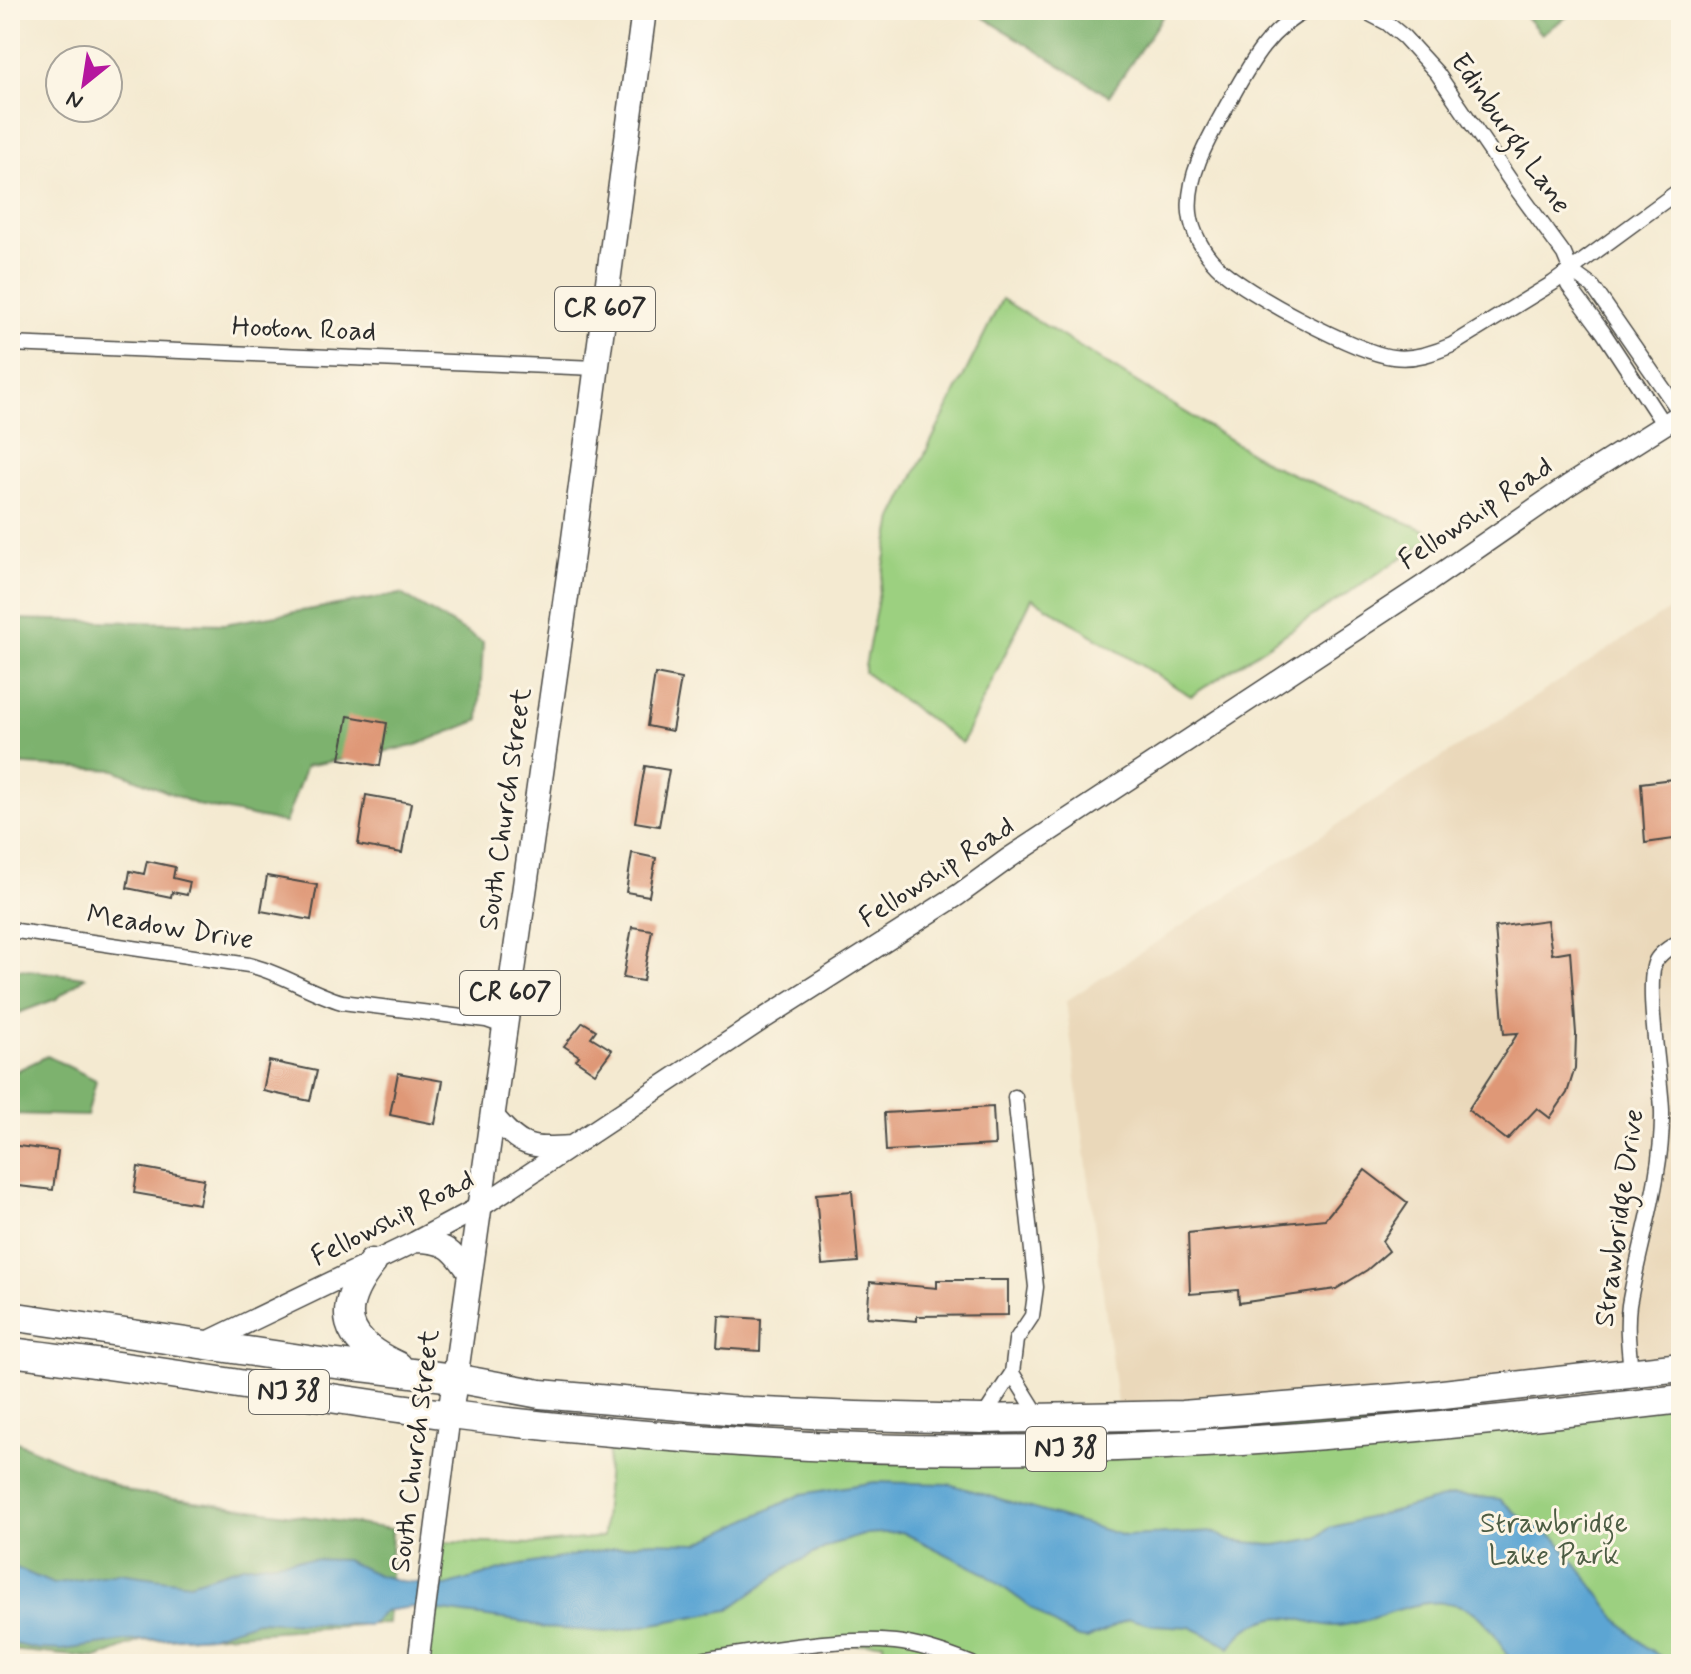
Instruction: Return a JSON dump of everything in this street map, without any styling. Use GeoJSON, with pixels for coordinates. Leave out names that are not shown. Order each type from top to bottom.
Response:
{"type":"FeatureCollection","features":[{"type":"Feature","properties":{"kind":"highway"},"geometry":{"type":"LineString","coordinates":[[372,1263],[355,1284],[349,1304],[351,1327],[363,1345],[381,1358],[414,1373]]}},
{"type":"Feature","properties":{"kind":"highway","name":"NJ 38"},"geometry":{"type":"LineString","coordinates":[[10,1316],[454,1378],[540,1394],[782,1414],[982,1419],[1151,1417],[1366,1402],[1681,1367]]}},
{"type":"Feature","properties":{"kind":"highway"},"geometry":{"type":"LineString","coordinates":[[128,1366],[174,1356],[203,1344]]}},
{"type":"Feature","properties":{"kind":"highway","name":"NJ 38"},"geometry":{"type":"LineString","coordinates":[[10,1352],[128,1366],[450,1415],[589,1430],[760,1443],[926,1450],[1223,1444],[1466,1424],[1681,1399]]}},
{"type":"Feature","properties":{"kind":"main road","name":"South Church Street"},"geometry":{"type":"LineString","coordinates":[[450,1415],[506,1027],[644,10]]}},
{"type":"Feature","properties":{"kind":"street"},"geometry":{"type":"LineString","coordinates":[[1308,10],[1291,17],[1276,30],[1228,105],[1196,171],[1190,213],[1195,234],[1217,267],[1253,292],[1337,338],[1377,355],[1397,358],[1434,353],[1521,304],[1571,271],[1681,189]]}},
{"type":"Feature","properties":{"kind":"street","name":"Edinburgh Lane"},"geometry":{"type":"LineString","coordinates":[[1357,10],[1387,23],[1437,73],[1564,254],[1571,271],[1568,285],[1603,332],[1675,417]]}},
{"type":"Feature","properties":{"kind":"street","name":"Hooton Road"},"geometry":{"type":"LineString","coordinates":[[10,344],[596,368]]}},
{"type":"Feature","properties":{"kind":"street","name":"Fellowship Road"},"geometry":{"type":"LineString","coordinates":[[203,1344],[415,1242],[480,1207],[760,1021],[958,895],[1009,858],[1675,417]]}},
{"type":"Feature","properties":{"kind":"street","name":"Meadow Drive"},"geometry":{"type":"LineString","coordinates":[[10,930],[241,963],[267,969],[321,996],[342,1002],[486,1020],[506,1027]]}},
{"type":"Feature","properties":{"kind":"street","name":"Strawbridge Drive"},"geometry":{"type":"LineString","coordinates":[[1631,1372],[1629,1305],[1662,1137],[1653,968],[1656,959],[1681,941]]}},
{"type":"Feature","properties":{"kind":"street"},"geometry":{"type":"LineString","coordinates":[[982,1419],[1012,1373],[1016,1340],[1032,1316],[1036,1287],[1015,1097]]}},
{"type":"Feature","properties":{"kind":"street"},"geometry":{"type":"LineString","coordinates":[[493,1115],[522,1144],[536,1149],[575,1146]]}},
{"type":"Feature","properties":{"kind":"street"},"geometry":{"type":"LineString","coordinates":[[415,1242],[438,1242],[454,1253],[469,1274]]}},
{"type":"Feature","properties":{"kind":"street"},"geometry":{"type":"LineString","coordinates":[[1012,1373],[1040,1419]]}},
{"type":"Feature","properties":{"kind":"street","name":"South Church Street"},"geometry":{"type":"LineString","coordinates":[[418,1664],[450,1415]]}},
{"type":"Feature","properties":{"kind":"street"},"geometry":{"type":"LineString","coordinates":[[667,1664],[832,1643],[882,1641],[929,1649],[972,1664]]}},
{"type":"Feature","properties":{"kind":"shaded area"},"geometry":{"type":"Polygon","coordinates":[[[1681,602],[1681,1367],[1119,1418],[1066,1001],[1681,602]]]}},
{"type":"Feature","properties":{"kind":"green space"},"geometry":{"type":"Polygon","coordinates":[[[986,10],[1167,10],[1109,96],[983,17],[986,10]]]}},
{"type":"Feature","properties":{"kind":"green space"},"geometry":{"type":"Polygon","coordinates":[[[1520,10],[1577,10],[1541,34],[1520,10]]]}},
{"type":"Feature","properties":{"kind":"green space"},"geometry":{"type":"Polygon","coordinates":[[[1002,299],[1271,465],[1436,535],[1191,696],[1032,598],[962,743],[864,672],[893,518],[1002,299]]]}},
{"type":"Feature","properties":{"kind":"green space"},"geometry":{"type":"Polygon","coordinates":[[[401,594],[483,642],[479,720],[414,746],[306,766],[285,823],[198,805],[115,770],[10,764],[10,619],[224,624],[401,594]]]}},
{"type":"Feature","properties":{"kind":"green space"},"geometry":{"type":"Polygon","coordinates":[[[10,968],[85,977],[56,999],[10,1016],[10,968]]]}},
{"type":"Feature","properties":{"kind":"green space"},"geometry":{"type":"Polygon","coordinates":[[[47,1056],[96,1080],[87,1116],[10,1114],[10,1074],[47,1056]]]}},
{"type":"Feature","properties":{"kind":"green space","name":"Strawbridge Lake Park"},"geometry":{"type":"Polygon","coordinates":[[[1681,1399],[1681,1664],[884,1664],[883,1642],[665,1664],[418,1664],[434,1542],[535,1544],[603,1537],[610,1432],[926,1450],[1681,1399]]]}},
{"type":"Feature","properties":{"kind":"green space"},"geometry":{"type":"Polygon","coordinates":[[[10,1439],[131,1492],[392,1529],[388,1623],[140,1641],[97,1658],[10,1650],[10,1439]]]}},
{"type":"Feature","properties":{"kind":"water"},"geometry":{"type":"Polygon","coordinates":[[[875,1482],[949,1484],[1125,1536],[1215,1532],[1228,1540],[1275,1545],[1317,1538],[1329,1528],[1454,1495],[1500,1499],[1518,1515],[1557,1539],[1620,1622],[1646,1647],[1672,1664],[1513,1664],[1492,1630],[1478,1615],[1461,1606],[1445,1603],[1413,1606],[1335,1626],[1274,1618],[1249,1628],[1230,1648],[1190,1627],[1153,1625],[1129,1619],[1087,1639],[1078,1638],[1056,1626],[984,1573],[902,1532],[867,1534],[833,1544],[788,1567],[728,1610],[607,1632],[543,1628],[525,1622],[412,1607],[384,1611],[368,1625],[256,1621],[211,1636],[126,1641],[62,1650],[10,1643],[10,1565],[53,1584],[119,1573],[190,1583],[243,1566],[296,1559],[345,1560],[378,1575],[401,1581],[446,1586],[511,1567],[646,1542],[698,1543],[802,1494],[875,1482]]]}},
{"type":"Feature","properties":{"kind":"building"},"geometry":{"type":"Polygon","coordinates":[[[655,674],[681,679],[672,731],[647,726],[655,674]]]}},
{"type":"Feature","properties":{"kind":"building"},"geometry":{"type":"Polygon","coordinates":[[[348,716],[387,723],[380,766],[340,759],[348,716]]]}},
{"type":"Feature","properties":{"kind":"building"},"geometry":{"type":"Polygon","coordinates":[[[645,766],[669,770],[659,826],[635,822],[645,766]]]}},
{"type":"Feature","properties":{"kind":"building"},"geometry":{"type":"Polygon","coordinates":[[[1681,778],[1681,838],[1645,843],[1641,783],[1681,778]]]}},
{"type":"Feature","properties":{"kind":"building"},"geometry":{"type":"Polygon","coordinates":[[[366,795],[411,803],[402,853],[358,845],[366,795]]]}},
{"type":"Feature","properties":{"kind":"building"},"geometry":{"type":"Polygon","coordinates":[[[632,853],[656,858],[649,896],[626,892],[632,853]]]}},
{"type":"Feature","properties":{"kind":"building"},"geometry":{"type":"Polygon","coordinates":[[[147,861],[175,867],[173,878],[190,882],[187,895],[172,892],[171,897],[127,888],[130,871],[144,874],[147,861]]]}},
{"type":"Feature","properties":{"kind":"building"},"geometry":{"type":"Polygon","coordinates":[[[267,876],[317,885],[311,920],[261,911],[267,876]]]}},
{"type":"Feature","properties":{"kind":"building"},"geometry":{"type":"Polygon","coordinates":[[[1547,920],[1552,954],[1570,951],[1576,1034],[1575,1068],[1567,1093],[1550,1118],[1537,1108],[1507,1140],[1468,1110],[1518,1033],[1504,1034],[1495,927],[1547,920]]]}},
{"type":"Feature","properties":{"kind":"building"},"geometry":{"type":"Polygon","coordinates":[[[632,927],[652,930],[643,981],[623,978],[632,927]]]}},
{"type":"Feature","properties":{"kind":"building"},"geometry":{"type":"Polygon","coordinates":[[[583,1022],[596,1030],[591,1037],[612,1050],[595,1073],[576,1060],[579,1056],[564,1046],[583,1022]]]}},
{"type":"Feature","properties":{"kind":"building"},"geometry":{"type":"Polygon","coordinates":[[[269,1061],[317,1071],[310,1101],[263,1091],[269,1061]]]}},
{"type":"Feature","properties":{"kind":"building"},"geometry":{"type":"Polygon","coordinates":[[[398,1073],[443,1081],[435,1124],[390,1115],[398,1073]]]}},
{"type":"Feature","properties":{"kind":"building"},"geometry":{"type":"Polygon","coordinates":[[[993,1107],[995,1145],[886,1151],[884,1113],[993,1107]]]}},
{"type":"Feature","properties":{"kind":"building"},"geometry":{"type":"Polygon","coordinates":[[[10,1145],[58,1151],[53,1190],[10,1185],[10,1145]]]}},
{"type":"Feature","properties":{"kind":"building"},"geometry":{"type":"Polygon","coordinates":[[[138,1167],[204,1179],[199,1204],[134,1193],[138,1167]]]}},
{"type":"Feature","properties":{"kind":"building"},"geometry":{"type":"Polygon","coordinates":[[[1365,1170],[1408,1203],[1382,1241],[1389,1251],[1367,1270],[1336,1289],[1239,1303],[1238,1290],[1190,1294],[1188,1233],[1325,1219],[1365,1170]]]}},
{"type":"Feature","properties":{"kind":"building"},"geometry":{"type":"Polygon","coordinates":[[[852,1191],[858,1262],[822,1265],[816,1194],[852,1191]]]}},
{"type":"Feature","properties":{"kind":"building"},"geometry":{"type":"Polygon","coordinates":[[[937,1280],[1008,1280],[1008,1315],[917,1316],[917,1321],[867,1317],[870,1282],[937,1288],[937,1280]]]}},
{"type":"Feature","properties":{"kind":"building"},"geometry":{"type":"Polygon","coordinates":[[[719,1316],[761,1319],[760,1351],[717,1348],[719,1316]]]}}]}
